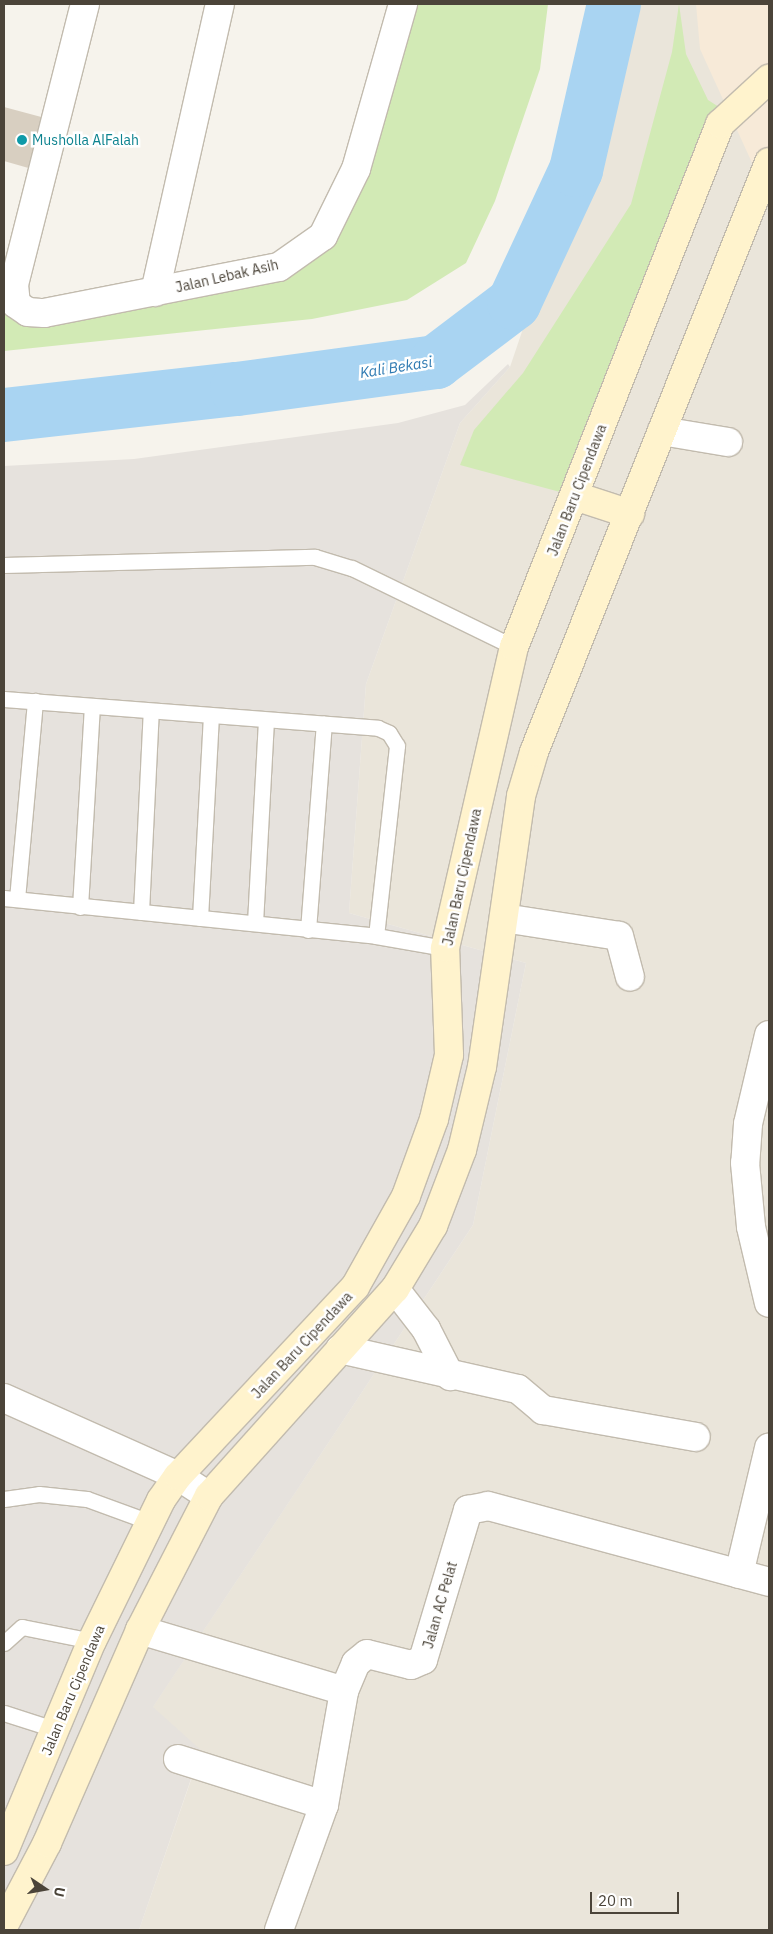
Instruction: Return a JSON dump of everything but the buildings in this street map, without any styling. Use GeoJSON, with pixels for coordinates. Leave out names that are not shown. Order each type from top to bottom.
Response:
{"type":"FeatureCollection","features":[{"type":"Feature","properties":{"kind":"main road","name":"Jalan Baru Cipendawa"},"geometry":{"type":"LineString","coordinates":[[4,1851],[57,1730],[92,1642],[150,1522],[178,1476],[355,1287],[406,1196],[434,1119],[449,1055],[445,948],[514,647],[720,124],[769,79]]}},
{"type":"Feature","properties":{"kind":"main road"},"geometry":{"type":"LineString","coordinates":[[4,1925],[48,1843],[140,1630],[209,1496],[395,1289],[432,1226],[462,1150],[482,1067],[521,796],[534,752],[769,162]]}},
{"type":"Feature","properties":{"kind":"main road"},"geometry":{"type":"LineString","coordinates":[[575,496],[630,514]]}},
{"type":"Feature","properties":{"kind":"street","name":"Jalan Lebak Asih"},"geometry":{"type":"LineString","coordinates":[[85,4],[14,284],[16,304],[28,312],[44,313],[279,267],[323,236],[356,169],[402,4]]}},
{"type":"Feature","properties":{"kind":"street"},"geometry":{"type":"LineString","coordinates":[[155,292],[220,4]]}},
{"type":"Feature","properties":{"kind":"street"},"geometry":{"type":"LineString","coordinates":[[662,431],[728,442]]}},
{"type":"Feature","properties":{"kind":"street"},"geometry":{"type":"LineString","coordinates":[[504,918],[618,936],[630,977]]}},
{"type":"Feature","properties":{"kind":"street"},"geometry":{"type":"LineString","coordinates":[[769,1035],[759,1127],[745,1193],[769,1303]]}},
{"type":"Feature","properties":{"kind":"street"},"geometry":{"type":"LineString","coordinates":[[395,1289],[426,1329],[450,1376]]}},
{"type":"Feature","properties":{"kind":"street"},"geometry":{"type":"LineString","coordinates":[[340,1349],[450,1376],[518,1389],[543,1410],[696,1437]]}},
{"type":"Feature","properties":{"kind":"street"},"geometry":{"type":"LineString","coordinates":[[4,1398],[178,1476],[209,1496]]}},
{"type":"Feature","properties":{"kind":"street"},"geometry":{"type":"LineString","coordinates":[[740,1574],[769,1448]]}},
{"type":"Feature","properties":{"kind":"street","name":"Jalan AC Pelat"},"geometry":{"type":"LineString","coordinates":[[279,1930],[324,1805],[344,1691],[361,1656],[367,1654],[412,1665],[423,1660],[430,1648],[464,1518],[476,1506],[488,1506],[769,1582]]}},
{"type":"Feature","properties":{"kind":"street"},"geometry":{"type":"LineString","coordinates":[[140,1630],[344,1691]]}},
{"type":"Feature","properties":{"kind":"street"},"geometry":{"type":"LineString","coordinates":[[178,1759],[324,1805]]}},
{"type":"Feature","properties":{"kind":"lane"},"geometry":{"type":"LineString","coordinates":[[4,565],[315,557],[352,568],[514,647]]}},
{"type":"Feature","properties":{"kind":"lane"},"geometry":{"type":"LineString","coordinates":[[4,699],[378,728],[389,733],[397,746],[376,936]]}},
{"type":"Feature","properties":{"kind":"lane"},"geometry":{"type":"LineString","coordinates":[[35,701],[10,899],[376,936],[445,948]]}},
{"type":"Feature","properties":{"kind":"lane"},"geometry":{"type":"LineString","coordinates":[[80,907],[92,707]]}},
{"type":"Feature","properties":{"kind":"lane"},"geometry":{"type":"LineString","coordinates":[[141,912],[151,711]]}},
{"type":"Feature","properties":{"kind":"lane"},"geometry":{"type":"LineString","coordinates":[[200,918],[211,716]]}},
{"type":"Feature","properties":{"kind":"lane"},"geometry":{"type":"LineString","coordinates":[[255,923],[266,720]]}},
{"type":"Feature","properties":{"kind":"lane"},"geometry":{"type":"LineString","coordinates":[[308,930],[324,724]]}},
{"type":"Feature","properties":{"kind":"lane"},"geometry":{"type":"LineString","coordinates":[[4,1499],[39,1494],[87,1499],[150,1522]]}},
{"type":"Feature","properties":{"kind":"lane"},"geometry":{"type":"LineString","coordinates":[[4,1643],[22,1627],[92,1642]]}},
{"type":"Feature","properties":{"kind":"lane"},"geometry":{"type":"LineString","coordinates":[[4,1713],[57,1730]]}},
{"type":"Feature","properties":{"kind":"shaded area"},"geometry":{"type":"Polygon","coordinates":[[[633,4],[725,4],[769,156],[769,1930],[139,1930],[201,1751],[152,1708],[473,1225],[526,963],[349,913],[366,684],[460,423],[510,367],[633,4]]]}},
{"type":"Feature","properties":{"kind":"shaded area"},"geometry":{"type":"Polygon","coordinates":[[[696,4],[769,4],[769,200],[700,49],[696,4]]]}},
{"type":"Feature","properties":{"kind":"shaded area"},"geometry":{"type":"Polygon","coordinates":[[[508,364],[510,367],[460,423],[366,684],[349,913],[526,963],[473,1225],[153,1707],[201,1750],[139,1930],[4,1930],[4,466],[134,459],[398,423],[465,405],[508,364]]]}},
{"type":"Feature","properties":{"kind":"green space"},"geometry":{"type":"Polygon","coordinates":[[[403,4],[548,4],[540,69],[495,201],[466,263],[407,300],[312,319],[4,351],[4,312],[45,313],[279,267],[323,236],[403,4]]]}},
{"type":"Feature","properties":{"kind":"green space"},"geometry":{"type":"Polygon","coordinates":[[[679,4],[686,54],[708,100],[730,114],[575,496],[460,465],[474,430],[523,373],[631,204],[672,52],[679,4]]]}},
{"type":"Feature","properties":{"kind":"waterway","name":"Kali Bekasi"},"geometry":{"type":"LineString","coordinates":[[4,415],[237,389],[436,362],[514,303],[576,170],[614,4]]}},
{"type":"Feature","properties":{"kind":"place","name":"Musholla AlFalah"},"geometry":{"type":"Point","coordinates":[22,140]}}]}
